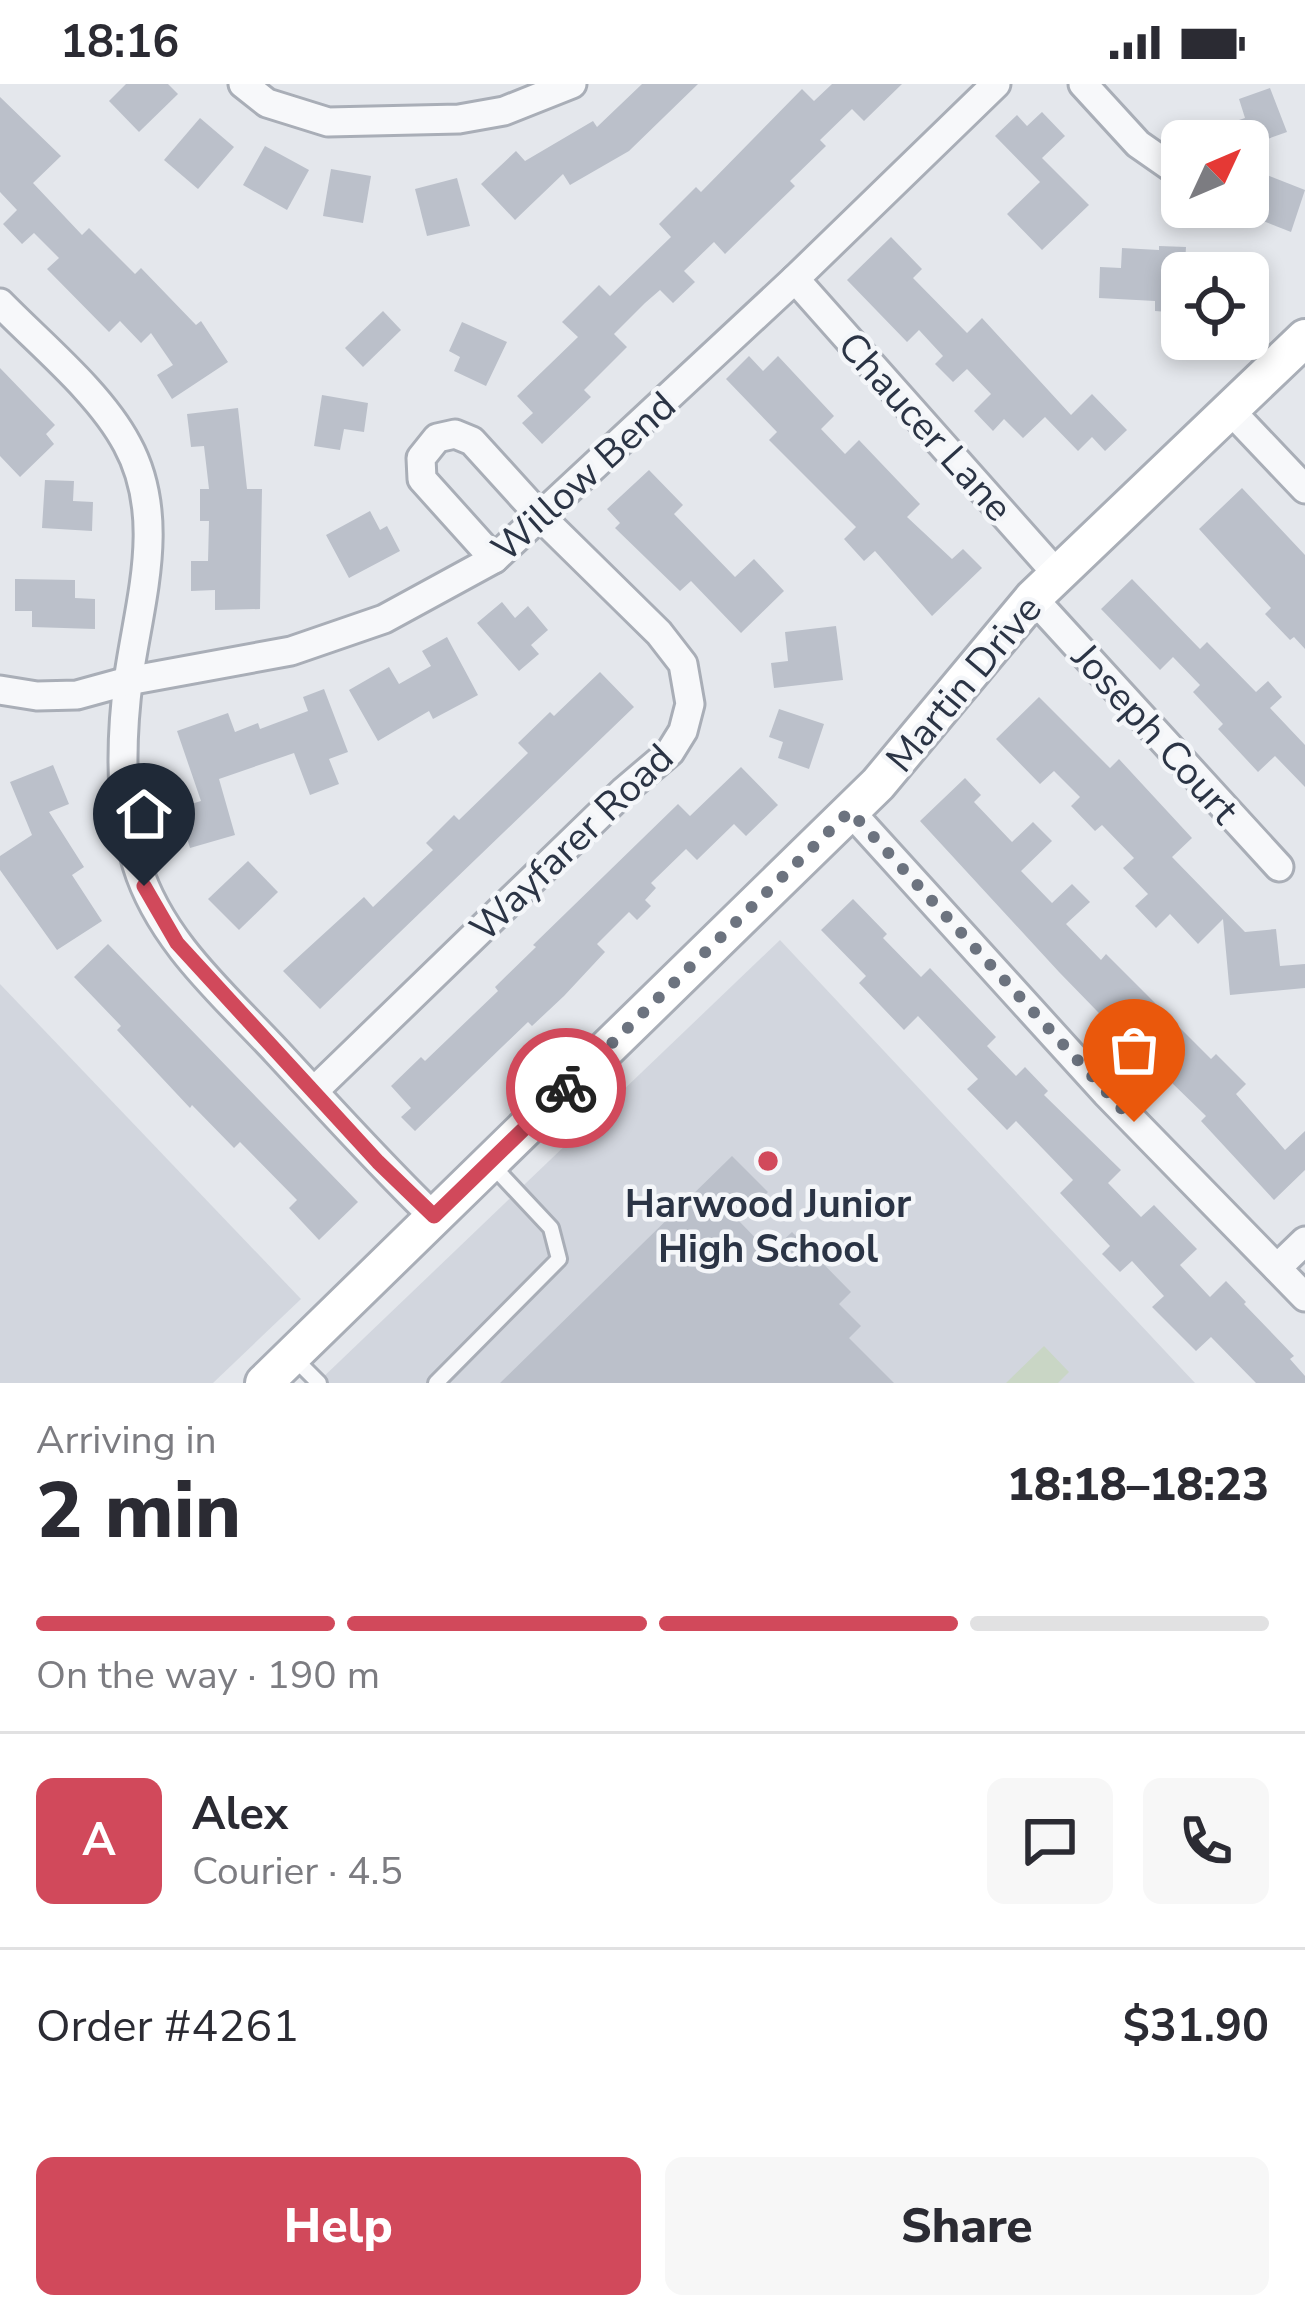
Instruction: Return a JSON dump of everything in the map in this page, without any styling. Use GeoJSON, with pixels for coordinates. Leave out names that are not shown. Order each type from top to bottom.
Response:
{"type":"FeatureCollection","features":[{"type":"Feature","properties":{"kind":"street"},"geometry":{"type":"LineString","coordinates":[[243,84],[267,103],[328,122],[459,119],[504,111],[572,84]]}},
{"type":"Feature","properties":{"kind":"street","name":"Willow Bend"},"geometry":{"type":"LineString","coordinates":[[0,690],[77,695],[291,651],[405,609],[494,560],[996,84]]}},
{"type":"Feature","properties":{"kind":"street"},"geometry":{"type":"LineString","coordinates":[[1083,84],[1138,144],[1161,160]]}},
{"type":"Feature","properties":{"kind":"street","name":"Chaucer Lane"},"geometry":{"type":"LineString","coordinates":[[795,279],[1045,586]]}},
{"type":"Feature","properties":{"kind":"street"},"geometry":{"type":"LineString","coordinates":[[0,303],[108,414],[141,476],[149,548],[124,731],[128,826],[144,886],[177,943],[434,1216]]}},
{"type":"Feature","properties":{"kind":"street","name":"Martin Drive"},"geometry":{"type":"LineString","coordinates":[[264,1383],[878,784],[1045,586],[1305,338]]}},
{"type":"Feature","properties":{"kind":"street"},"geometry":{"type":"LineString","coordinates":[[1230,410],[1305,489]]}},
{"type":"Feature","properties":{"kind":"street","name":"Wayfarer Road"},"geometry":{"type":"LineString","coordinates":[[314,1091],[670,752],[683,731],[690,690],[676,651],[472,441],[455,434],[429,443],[421,458],[422,479],[494,560]]}},
{"type":"Feature","properties":{"kind":"street","name":"Joseph Court"},"geometry":{"type":"LineString","coordinates":[[1045,586],[1279,867]]}},
{"type":"Feature","properties":{"kind":"street"},"geometry":{"type":"LineString","coordinates":[[850,811],[1106,1093],[1305,1297]]}},
{"type":"Feature","properties":{"kind":"street"},"geometry":{"type":"LineString","coordinates":[[1277,1268],[1305,1241]]}},
{"type":"Feature","properties":{"kind":"lane"},"geometry":{"type":"LineString","coordinates":[[436,1383],[559,1259],[551,1228],[489,1162]]}},
{"type":"Feature","properties":{"kind":"lane"},"geometry":{"type":"LineString","coordinates":[[292,1356],[319,1383]]}},
{"type":"Feature","properties":{"kind":"shaded area","name":"Harwood Junior High School"},"geometry":{"type":"Polygon","coordinates":[[[780,940],[1195,1383],[317,1383],[780,940]]]}},
{"type":"Feature","properties":{"kind":"shaded area"},"geometry":{"type":"Polygon","coordinates":[[[0,984],[301,1299],[213,1383],[0,1383],[0,984]]]}},
{"type":"Feature","properties":{"kind":"green space"},"geometry":{"type":"Polygon","coordinates":[[[1044,1346],[1069,1372],[1058,1383],[1006,1383],[1044,1346]]]}},
{"type":"Feature","properties":{"kind":"building"},"geometry":{"type":"Polygon","coordinates":[[[126,84],[168,84],[178,94],[139,132],[109,101],[126,84]]]}},
{"type":"Feature","properties":{"kind":"building"},"geometry":{"type":"Polygon","coordinates":[[[642,84],[698,84],[629,151],[570,185],[563,174],[515,220],[481,184],[516,151],[525,161],[593,121],[597,127],[642,84]]]}},
{"type":"Feature","properties":{"kind":"building"},"geometry":{"type":"Polygon","coordinates":[[[832,84],[902,84],[864,121],[852,109],[820,140],[826,146],[790,181],[795,186],[725,254],[714,242],[684,271],[695,282],[673,303],[660,290],[614,334],[627,347],[584,390],[591,397],[542,444],[522,423],[533,413],[517,396],[578,337],[562,322],[599,285],[610,296],[671,237],[659,224],[696,187],[701,192],[802,89],[814,101],[832,84]]]}},
{"type":"Feature","properties":{"kind":"building"},"geometry":{"type":"Polygon","coordinates":[[[1270,88],[1287,132],[1269,138],[1269,120],[1239,120],[1245,118],[1239,99],[1270,88]]]}},
{"type":"Feature","properties":{"kind":"building"},"geometry":{"type":"Polygon","coordinates":[[[0,97],[61,156],[33,183],[82,235],[89,228],[135,274],[141,268],[196,325],[201,321],[228,362],[172,399],[157,375],[173,365],[151,333],[141,343],[120,321],[109,332],[47,269],[59,258],[34,233],[22,244],[3,224],[17,210],[0,192],[0,97]]]}},
{"type":"Feature","properties":{"kind":"building"},"geometry":{"type":"Polygon","coordinates":[[[1042,112],[1065,136],[1042,158],[1089,205],[1042,250],[1007,214],[1040,182],[995,136],[1017,115],[1027,126],[1042,112]]]}},
{"type":"Feature","properties":{"kind":"building"},"geometry":{"type":"Polygon","coordinates":[[[200,118],[234,147],[198,189],[164,160],[200,118]]]}},
{"type":"Feature","properties":{"kind":"building"},"geometry":{"type":"Polygon","coordinates":[[[265,146],[309,170],[287,210],[243,185],[265,146]]]}},
{"type":"Feature","properties":{"kind":"building"},"geometry":{"type":"Polygon","coordinates":[[[331,169],[371,176],[363,223],[323,216],[331,169]]]}},
{"type":"Feature","properties":{"kind":"building"},"geometry":{"type":"Polygon","coordinates":[[[1269,176],[1305,190],[1291,232],[1269,223],[1269,176]]]}},
{"type":"Feature","properties":{"kind":"building"},"geometry":{"type":"Polygon","coordinates":[[[457,178],[470,226],[427,236],[415,189],[457,178]]]}},
{"type":"Feature","properties":{"kind":"building"},"geometry":{"type":"Polygon","coordinates":[[[891,237],[922,269],[913,278],[967,333],[982,318],[1071,415],[1092,394],[1127,430],[1105,451],[1092,437],[1078,451],[1045,417],[1023,438],[1004,419],[993,431],[974,411],[991,394],[967,369],[953,382],[935,364],[943,356],[919,330],[907,342],[847,280],[891,237]]]}},
{"type":"Feature","properties":{"kind":"building"},"geometry":{"type":"Polygon","coordinates":[[[1159,246],[1186,247],[1186,252],[1161,252],[1161,311],[1155,311],[1155,301],[1099,298],[1100,267],[1121,268],[1122,248],[1159,250],[1159,246]]]}},
{"type":"Feature","properties":{"kind":"building"},"geometry":{"type":"Polygon","coordinates":[[[383,311],[401,330],[363,367],[345,348],[383,311]]]}},
{"type":"Feature","properties":{"kind":"building"},"geometry":{"type":"Polygon","coordinates":[[[462,322],[507,342],[486,386],[454,371],[460,357],[449,351],[462,322]]]}},
{"type":"Feature","properties":{"kind":"building"},"geometry":{"type":"Polygon","coordinates":[[[749,356],[763,371],[778,356],[834,416],[821,429],[845,454],[859,440],[920,504],[907,517],[952,559],[963,549],[982,568],[932,616],[875,551],[864,561],[844,539],[856,527],[769,440],[777,432],[726,379],[749,356]]]}},
{"type":"Feature","properties":{"kind":"building"},"geometry":{"type":"Polygon","coordinates":[[[0,368],[55,425],[46,434],[54,444],[20,477],[0,456],[0,368]]]}},
{"type":"Feature","properties":{"kind":"building"},"geometry":{"type":"Polygon","coordinates":[[[322,395],[368,403],[364,432],[344,429],[340,450],[314,446],[322,395]]]}},
{"type":"Feature","properties":{"kind":"building"},"geometry":{"type":"Polygon","coordinates":[[[238,408],[247,489],[262,489],[260,609],[215,610],[215,590],[191,591],[191,561],[208,561],[209,521],[200,521],[200,489],[209,489],[204,446],[191,447],[187,414],[238,408]]]}},
{"type":"Feature","properties":{"kind":"building"},"geometry":{"type":"Polygon","coordinates":[[[649,470],[683,505],[674,514],[735,577],[754,559],[784,591],[741,633],[691,581],[680,591],[615,528],[620,523],[607,509],[649,470]]]}},
{"type":"Feature","properties":{"kind":"building"},"geometry":{"type":"Polygon","coordinates":[[[45,480],[74,481],[73,501],[93,502],[92,531],[42,528],[45,480]]]}},
{"type":"Feature","properties":{"kind":"building"},"geometry":{"type":"Polygon","coordinates":[[[1242,488],[1305,555],[1305,649],[1265,614],[1271,608],[1199,529],[1242,488]]]}},
{"type":"Feature","properties":{"kind":"building"},"geometry":{"type":"Polygon","coordinates":[[[370,511],[380,530],[387,526],[400,551],[349,578],[326,535],[370,511]]]}},
{"type":"Feature","properties":{"kind":"building"},"geometry":{"type":"Polygon","coordinates":[[[15,579],[75,580],[75,598],[95,599],[95,629],[32,627],[32,611],[15,611],[15,579]]]}},
{"type":"Feature","properties":{"kind":"building"},"geometry":{"type":"Polygon","coordinates":[[[1132,579],[1200,649],[1207,642],[1256,692],[1268,681],[1282,697],[1270,708],[1305,745],[1305,787],[1275,756],[1258,772],[1218,729],[1223,724],[1193,692],[1200,685],[1173,657],[1160,670],[1101,609],[1132,579]]]}},
{"type":"Feature","properties":{"kind":"building"},"geometry":{"type":"Polygon","coordinates":[[[502,602],[515,618],[528,606],[548,630],[531,645],[539,654],[519,671],[477,623],[502,602]]]}},
{"type":"Feature","properties":{"kind":"building"},"geometry":{"type":"Polygon","coordinates":[[[836,626],[843,680],[774,688],[771,663],[788,661],[785,632],[836,626]]]}},
{"type":"Feature","properties":{"kind":"building"},"geometry":{"type":"Polygon","coordinates":[[[447,637],[478,695],[433,719],[429,711],[378,741],[349,690],[389,667],[399,684],[431,666],[422,651],[447,637]]]}},
{"type":"Feature","properties":{"kind":"building"},"geometry":{"type":"Polygon","coordinates":[[[600,672],[634,707],[320,1009],[283,971],[364,897],[373,907],[433,850],[426,843],[454,815],[459,820],[528,753],[518,743],[600,672]]]}},
{"type":"Feature","properties":{"kind":"building"},"geometry":{"type":"Polygon","coordinates":[[[324,689],[348,752],[329,759],[339,784],[310,795],[294,753],[219,779],[235,835],[190,848],[178,808],[201,801],[177,731],[228,713],[235,732],[258,723],[260,729],[308,711],[303,697],[324,689]]]}},
{"type":"Feature","properties":{"kind":"building"},"geometry":{"type":"Polygon","coordinates":[[[1039,697],[1110,768],[1119,759],[1192,838],[1172,857],[1245,932],[1276,929],[1280,966],[1305,964],[1305,988],[1230,995],[1223,919],[1198,944],[1170,914],[1156,928],[1135,906],[1148,894],[1123,868],[1134,858],[1102,825],[1095,831],[1071,806],[1080,797],[1054,771],[1040,784],[996,739],[1039,697]]]}},
{"type":"Feature","properties":{"kind":"building"},"geometry":{"type":"Polygon","coordinates":[[[779,709],[824,724],[809,769],[778,758],[783,742],[769,737],[779,709]]]}},
{"type":"Feature","properties":{"kind":"building"},"geometry":{"type":"Polygon","coordinates":[[[53,765],[69,804],[49,812],[84,867],[72,875],[102,921],[57,950],[0,870],[0,856],[32,835],[10,782],[53,765]]]}},
{"type":"Feature","properties":{"kind":"building"},"geometry":{"type":"Polygon","coordinates":[[[741,767],[778,805],[746,836],[734,824],[697,860],[686,849],[651,883],[656,888],[645,900],[651,906],[637,920],[629,912],[597,944],[605,952],[564,996],[532,1026],[528,1022],[415,1131],[401,1117],[411,1108],[391,1086],[421,1057],[425,1061],[498,991],[495,987],[536,947],[533,945],[678,804],[690,816],[741,767]]]}},
{"type":"Feature","properties":{"kind":"building"},"geometry":{"type":"Polygon","coordinates":[[[965,778],[981,795],[974,802],[1012,842],[1033,822],[1052,841],[1021,871],[1052,903],[1072,884],[1090,902],[1066,924],[1101,960],[1106,954],[1211,1059],[1216,1054],[1246,1084],[1236,1094],[1285,1150],[1305,1131],[1305,1170],[1274,1200],[1201,1121],[1206,1116],[1170,1081],[1168,1084],[1059,972],[920,821],[965,778]]]}},
{"type":"Feature","properties":{"kind":"building"},"geometry":{"type":"Polygon","coordinates":[[[248,861],[278,892],[239,930],[208,899],[248,861]]]}},
{"type":"Feature","properties":{"kind":"building"},"geometry":{"type":"Polygon","coordinates":[[[853,899],[921,977],[930,968],[996,1037],[987,1046],[1016,1076],[1025,1067],[1048,1091],[1044,1095],[1121,1170],[1108,1183],[1141,1217],[1154,1205],[1197,1249],[1180,1265],[1210,1297],[1226,1281],[1294,1356],[1290,1359],[1305,1376],[1305,1383],[1256,1383],[1211,1337],[1196,1351],[1152,1307],[1164,1296],[1132,1261],[1120,1272],[1102,1254],[1110,1246],[1060,1193],[1073,1180],[1016,1121],[1007,1130],[967,1089],[978,1079],[918,1016],[904,1030],[859,983],[866,976],[821,930],[853,899]]]}},
{"type":"Feature","properties":{"kind":"building"},"geometry":{"type":"Polygon","coordinates":[[[108,944],[358,1202],[319,1240],[289,1208],[297,1200],[240,1142],[234,1148],[192,1105],[190,1108],[74,977],[108,944]]]}},
{"type":"Feature","properties":{"kind":"building"},"geometry":{"type":"Polygon","coordinates":[[[732,1156],[768,1192],[739,1221],[770,1253],[792,1232],[851,1292],[839,1304],[861,1326],[849,1338],[894,1383],[500,1383],[732,1156]]]}},
{"type":"Feature","properties":{"kind":"way so far"},"geometry":{"type":"LineString","coordinates":[[566,1088],[850,811],[1134,1122]]}},
{"type":"Feature","properties":{"kind":"place","name":"Harwood Junior High School"},"geometry":{"type":"Point","coordinates":[768,1161]}},
{"type":"Feature","properties":{"kind":"route"},"geometry":{"type":"LineString","coordinates":[[144,886],[177,943],[378,1162],[434,1216],[566,1088]]}}]}
